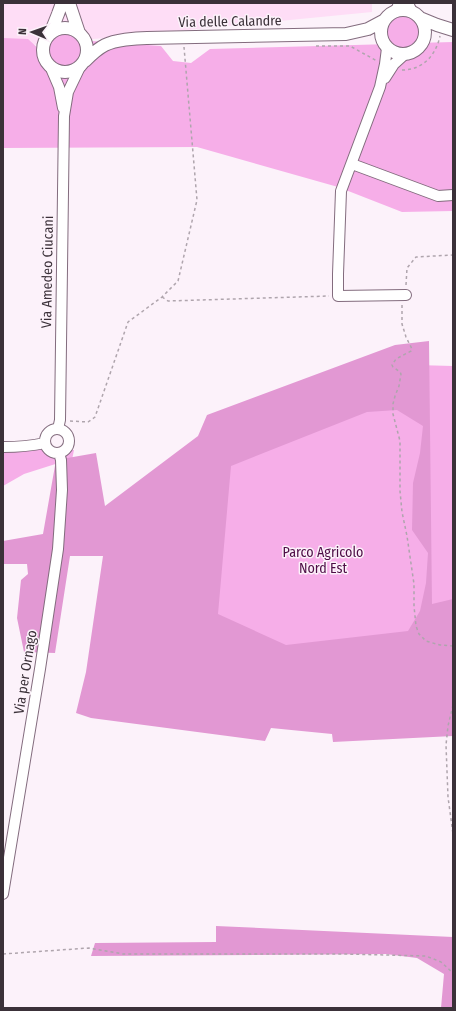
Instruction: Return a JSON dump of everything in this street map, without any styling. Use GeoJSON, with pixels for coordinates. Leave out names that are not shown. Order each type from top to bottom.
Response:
{"type":"FeatureCollection","features":[{"type":"Feature","properties":{"kind":"main road","name":"Via Amedeo Ciucani"},"geometry":{"type":"LineString","coordinates":[[50,66],[45,60],[43,51],[44,42],[50,34],[62,3]]}},
{"type":"Feature","properties":{"kind":"main road","name":"Via Amedeo Ciucani"},"geometry":{"type":"LineString","coordinates":[[69,3],[87,47],[87,54],[82,64]]}},
{"type":"Feature","properties":{"kind":"main road","name":"Via delle Calandre"},"geometry":{"type":"LineString","coordinates":[[346,34],[368,29],[383,21],[398,7],[414,11],[437,25],[453,30]]}},
{"type":"Feature","properties":{"kind":"main road"},"geometry":{"type":"LineString","coordinates":[[414,11],[423,22],[425,29],[425,36],[422,43]]}},
{"type":"Feature","properties":{"kind":"main road"},"geometry":{"type":"LineString","coordinates":[[383,21],[381,33],[382,40],[387,47]]}},
{"type":"Feature","properties":{"kind":"main road"},"geometry":{"type":"LineString","coordinates":[[50,34],[58,29],[65,28],[72,29],[80,33]]}},
{"type":"Feature","properties":{"kind":"main road","name":"Via delle Calandre"},"geometry":{"type":"LineString","coordinates":[[82,64],[96,51],[107,44],[140,38],[346,34],[368,38],[396,53],[405,54],[414,51],[422,43],[441,33],[453,30]]}},
{"type":"Feature","properties":{"kind":"main road","name":"Via delle Calandre"},"geometry":{"type":"LineString","coordinates":[[80,33],[97,40],[115,42]]}},
{"type":"Feature","properties":{"kind":"main road"},"geometry":{"type":"LineString","coordinates":[[50,66],[58,71],[65,72],[72,71],[82,64]]}},
{"type":"Feature","properties":{"kind":"street"},"geometry":{"type":"LineString","coordinates":[[387,47],[388,67],[341,191],[338,296],[404,295]]}},
{"type":"Feature","properties":{"kind":"street"},"geometry":{"type":"LineString","coordinates":[[388,67],[405,54]]}},
{"type":"Feature","properties":{"kind":"street","name":"Via Amedeo Ciucani"},"geometry":{"type":"LineString","coordinates":[[59,425],[64,116],[68,92],[82,64]]}},
{"type":"Feature","properties":{"kind":"street","name":"Via Amedeo Ciucani"},"geometry":{"type":"LineString","coordinates":[[50,66],[59,87],[64,116]]}},
{"type":"Feature","properties":{"kind":"street"},"geometry":{"type":"LineString","coordinates":[[352,164],[438,196],[453,195]]}},
{"type":"Feature","properties":{"kind":"street"},"geometry":{"type":"LineString","coordinates":[[59,425],[66,433],[69,440],[67,448],[59,452],[53,452],[46,446],[46,438],[48,433],[59,425]]}},
{"type":"Feature","properties":{"kind":"street"},"geometry":{"type":"LineString","coordinates":[[3,447],[28,446],[45,443]]}},
{"type":"Feature","properties":{"kind":"street","name":"Via per Ornago"},"geometry":{"type":"LineString","coordinates":[[3,894],[39,677],[58,549],[62,490],[61,460],[59,452]]}},
{"type":"Feature","properties":{"kind":"path"},"geometry":{"type":"LineString","coordinates":[[311,46],[350,46],[388,67],[407,70],[420,66],[427,61],[435,52],[441,33]]}},
{"type":"Feature","properties":{"kind":"path"},"geometry":{"type":"LineString","coordinates":[[59,425],[88,422],[95,417],[128,322],[162,297],[178,281],[197,200],[184,37]]}},
{"type":"Feature","properties":{"kind":"path"},"geometry":{"type":"LineString","coordinates":[[453,255],[416,257],[407,268],[402,324],[412,349],[396,359],[392,364],[401,374],[399,386],[394,396],[393,414],[400,441],[400,490],[402,512],[414,584],[416,626],[419,634],[426,641],[440,645],[453,646]]}},
{"type":"Feature","properties":{"kind":"path"},"geometry":{"type":"LineString","coordinates":[[162,297],[168,301],[338,296]]}},
{"type":"Feature","properties":{"kind":"path"},"geometry":{"type":"LineString","coordinates":[[453,705],[448,726],[446,745],[448,797],[453,834]]}},
{"type":"Feature","properties":{"kind":"path"},"geometry":{"type":"LineString","coordinates":[[3,954],[89,948],[123,954],[344,954],[426,956],[441,962],[453,973]]}},
{"type":"Feature","properties":{"kind":"shaded area"},"geometry":{"type":"Polygon","coordinates":[[[3,3],[372,3],[372,12],[31,45],[3,45],[3,3]]]}},
{"type":"Feature","properties":{"kind":"shaded area"},"geometry":{"type":"Polygon","coordinates":[[[429,341],[432,604],[453,599],[453,736],[333,742],[332,734],[271,728],[265,741],[91,718],[76,713],[86,672],[103,556],[70,556],[55,653],[24,652],[17,618],[21,580],[28,574],[27,564],[3,564],[3,541],[43,534],[56,460],[96,453],[105,506],[198,436],[207,415],[395,345],[429,341]],[[397,410],[367,412],[231,466],[218,614],[286,645],[408,631],[420,611],[426,583],[428,553],[412,530],[413,483],[420,453],[423,426],[397,410]]]}},
{"type":"Feature","properties":{"kind":"shaded area"},"geometry":{"type":"Polygon","coordinates":[[[216,926],[453,937],[453,1008],[441,1008],[444,974],[417,958],[386,954],[91,956],[95,943],[216,942],[216,926]]]}},
{"type":"Feature","properties":{"kind":"green space"},"geometry":{"type":"Polygon","coordinates":[[[398,16],[409,17],[416,23],[419,32],[416,43],[453,42],[453,211],[402,212],[338,187],[197,147],[3,148],[3,38],[28,39],[41,51],[49,52],[52,41],[59,35],[63,34],[73,36],[78,40],[161,46],[173,61],[191,63],[210,49],[391,44],[387,36],[387,28],[390,22],[398,16]]]}},
{"type":"Feature","properties":{"kind":"green space","name":"Parco Agricolo Nord Est"},"geometry":{"type":"Polygon","coordinates":[[[416,365],[453,366],[453,721],[236,699],[189,491],[226,459],[416,365]]]}},
{"type":"Feature","properties":{"kind":"green space"},"geometry":{"type":"Polygon","coordinates":[[[3,448],[74,450],[72,460],[24,474],[3,486],[3,448]]]}}]}
